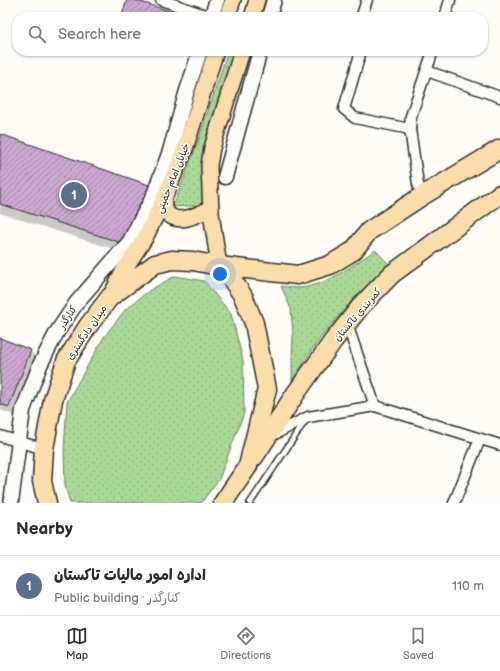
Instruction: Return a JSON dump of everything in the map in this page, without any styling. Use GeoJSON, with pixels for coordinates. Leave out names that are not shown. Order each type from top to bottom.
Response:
{"type":"FeatureCollection","features":[{"type":"Feature","properties":{"kind":"highway"},"geometry":{"type":"LineString","coordinates":[[219,266],[298,275],[330,265],[353,251],[369,231],[422,196],[500,149]]}},
{"type":"Feature","properties":{"kind":"highway","name":"کمربندی تاکستان"},"geometry":{"type":"LineString","coordinates":[[248,466],[268,438],[296,392],[361,306],[392,274],[500,194]]}},
{"type":"Feature","properties":{"kind":"highway","name":"میدان دادگستری"},"geometry":{"type":"LineString","coordinates":[[47,503],[42,481],[44,449],[53,400],[66,361],[88,326],[110,297],[155,264],[172,260],[219,266]]}},
{"type":"Feature","properties":{"kind":"highway"},"geometry":{"type":"LineString","coordinates":[[219,266],[233,281],[243,296],[254,323],[267,389],[248,466],[223,503]]}},
{"type":"Feature","properties":{"kind":"highway"},"geometry":{"type":"LineString","coordinates":[[38,503],[42,481]]}},
{"type":"Feature","properties":{"kind":"main road"},"geometry":{"type":"LineString","coordinates":[[229,12],[233,0]]}},
{"type":"Feature","properties":{"kind":"main road","name":"خیابان امام خمینی"},"geometry":{"type":"LineString","coordinates":[[110,297],[124,270],[145,238],[163,201],[185,149],[214,56]]}},
{"type":"Feature","properties":{"kind":"main road"},"geometry":{"type":"LineString","coordinates":[[219,266],[211,208],[209,165],[212,148],[240,56]]}},
{"type":"Feature","properties":{"kind":"main road"},"geometry":{"type":"LineString","coordinates":[[163,201],[166,212],[174,218],[189,218],[211,208]]}},
{"type":"Feature","properties":{"kind":"street"},"geometry":{"type":"LineString","coordinates":[[161,0],[196,12]]}},
{"type":"Feature","properties":{"kind":"street"},"geometry":{"type":"LineString","coordinates":[[213,12],[217,0]]}},
{"type":"Feature","properties":{"kind":"street"},"geometry":{"type":"LineString","coordinates":[[363,12],[367,0]]}},
{"type":"Feature","properties":{"kind":"street"},"geometry":{"type":"LineString","coordinates":[[446,12],[450,0]]}},
{"type":"Feature","properties":{"kind":"street"},"geometry":{"type":"LineString","coordinates":[[255,8],[271,9]]}},
{"type":"Feature","properties":{"kind":"street","name":"کنارگذر"},"geometry":{"type":"LineString","coordinates":[[11,503],[22,410],[43,358],[57,332],[77,302],[130,240],[153,197],[170,151],[198,56]]}},
{"type":"Feature","properties":{"kind":"street"},"geometry":{"type":"LineString","coordinates":[[225,177],[259,56]]}},
{"type":"Feature","properties":{"kind":"street"},"geometry":{"type":"LineString","coordinates":[[360,56],[344,109],[355,118],[410,129]]}},
{"type":"Feature","properties":{"kind":"street"},"geometry":{"type":"LineString","coordinates":[[422,196],[418,184],[410,129],[411,116],[432,56]]}},
{"type":"Feature","properties":{"kind":"street"},"geometry":{"type":"LineString","coordinates":[[427,71],[500,95]]}},
{"type":"Feature","properties":{"kind":"street"},"geometry":{"type":"LineString","coordinates":[[347,324],[375,406]]}},
{"type":"Feature","properties":{"kind":"street"},"geometry":{"type":"LineString","coordinates":[[268,438],[308,417],[375,406],[500,445]]}},
{"type":"Feature","properties":{"kind":"street"},"geometry":{"type":"LineString","coordinates":[[0,436],[44,449]]}},
{"type":"Feature","properties":{"kind":"street"},"geometry":{"type":"LineString","coordinates":[[454,503],[480,439]]}},
{"type":"Feature","properties":{"kind":"lane"},"geometry":{"type":"LineString","coordinates":[[250,503],[308,417]]}},
{"type":"Feature","properties":{"kind":"green space"},"geometry":{"type":"Polygon","coordinates":[[[226,56],[232,56],[207,135],[202,161],[203,205],[173,207],[198,141],[226,56]]]}},
{"type":"Feature","properties":{"kind":"green space"},"geometry":{"type":"Polygon","coordinates":[[[375,250],[391,266],[362,292],[335,320],[315,345],[292,381],[293,335],[291,309],[281,286],[300,288],[320,283],[340,274],[375,250]]]}},
{"type":"Feature","properties":{"kind":"green space"},"geometry":{"type":"Polygon","coordinates":[[[175,276],[204,281],[231,314],[243,360],[244,413],[219,479],[201,503],[70,503],[65,486],[64,450],[67,402],[104,337],[125,310],[150,290],[175,276]]]}},
{"type":"Feature","properties":{"kind":"building"},"geometry":{"type":"Polygon","coordinates":[[[127,0],[135,0],[172,12],[123,12],[127,0]]]}},
{"type":"Feature","properties":{"kind":"building"},"geometry":{"type":"Polygon","coordinates":[[[0,134],[152,186],[122,243],[0,204],[0,134]]]}},
{"type":"Feature","properties":{"kind":"building"},"geometry":{"type":"Polygon","coordinates":[[[0,338],[31,350],[9,407],[0,404],[0,338]]]}},
{"type":"Feature","properties":{"kind":"place","name":"اداره امور مالیات تاکستان"},"geometry":{"type":"Point","coordinates":[74,195]}}]}
